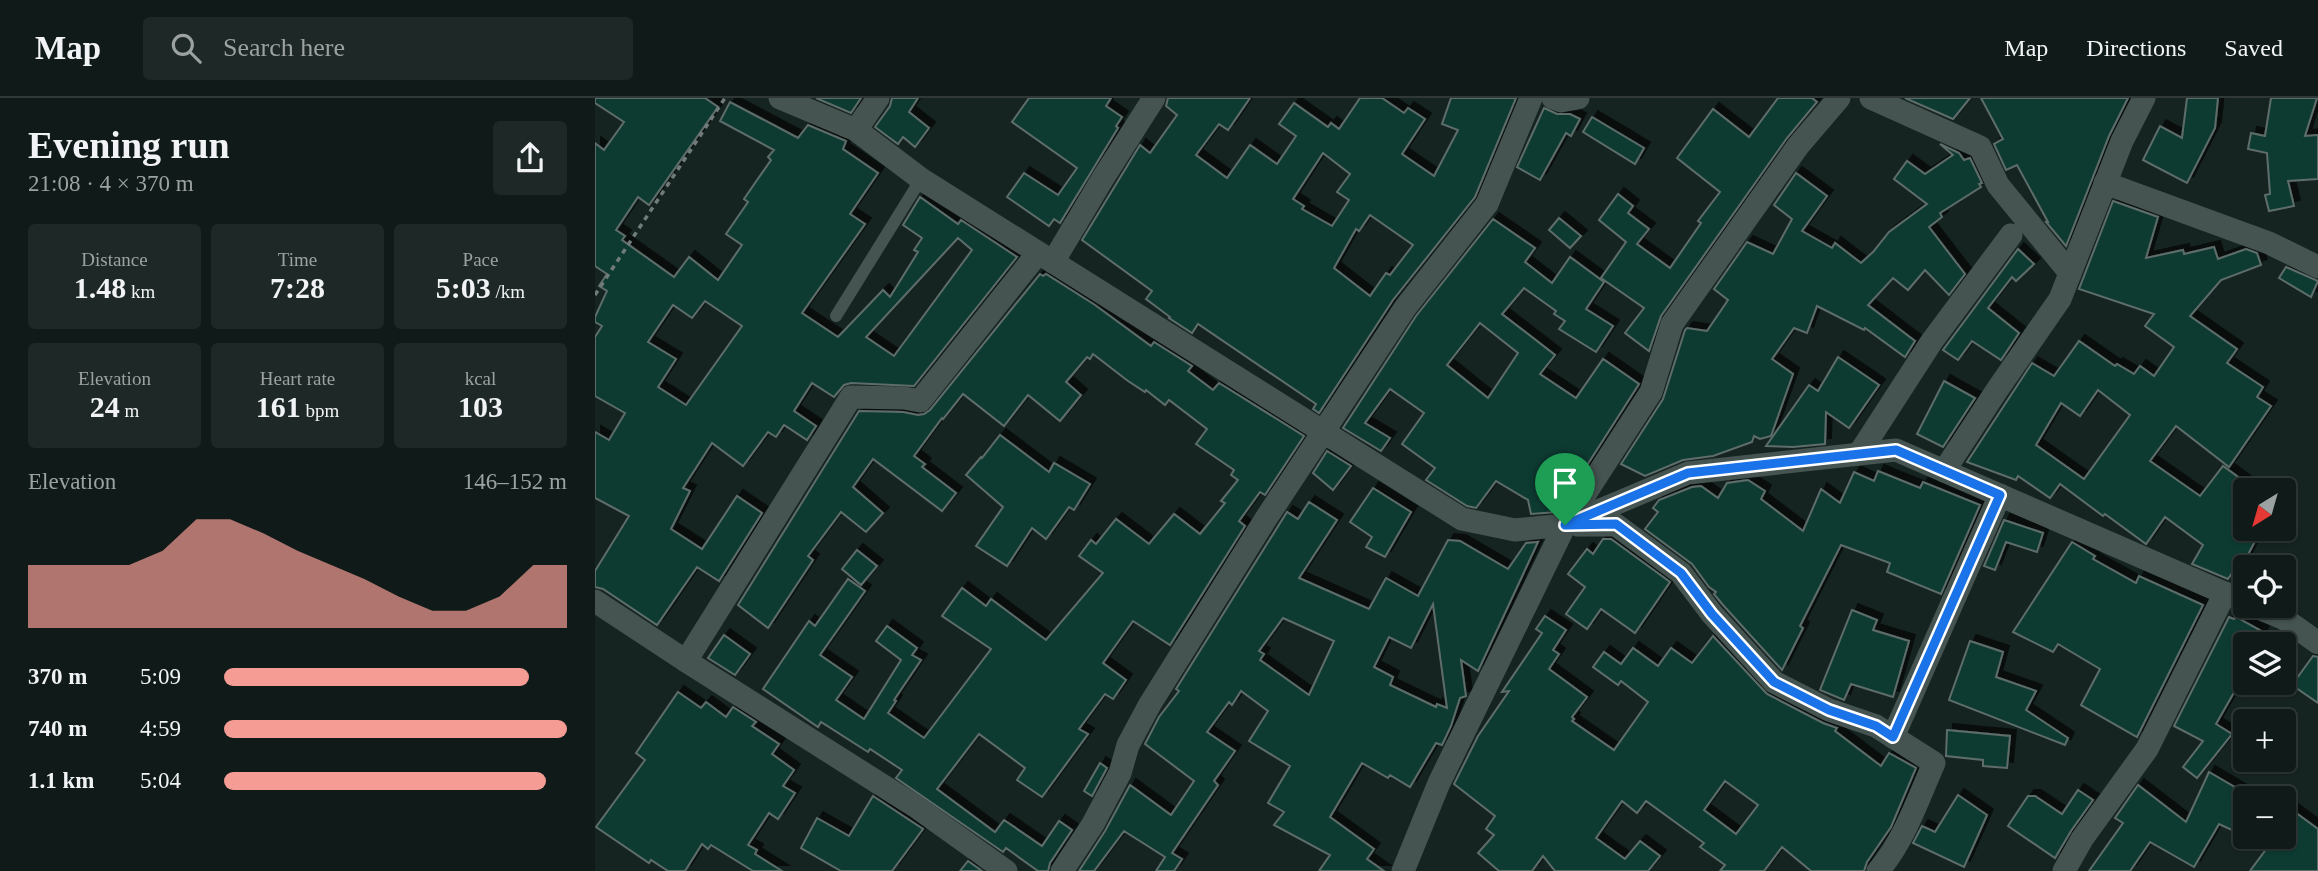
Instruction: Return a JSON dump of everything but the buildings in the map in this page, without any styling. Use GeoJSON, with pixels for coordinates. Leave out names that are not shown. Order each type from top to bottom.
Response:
{"type":"FeatureCollection","features":[{"type":"Feature","properties":{"kind":"street"},"geometry":{"type":"LineString","coordinates":[[780,98],[856,130],[921,179],[1462,519],[1515,530],[1616,524],[1681,573],[1712,614],[1774,682],[1829,710],[1876,726],[1934,763],[1913,813],[1887,861],[1878,871]]}},
{"type":"Feature","properties":{"kind":"street"},"geometry":{"type":"LineString","coordinates":[[856,130],[877,98]]}},
{"type":"Feature","properties":{"kind":"street"},"geometry":{"type":"LineString","coordinates":[[686,661],[851,397],[920,401],[1045,257],[1103,178],[1154,98]]}},
{"type":"Feature","properties":{"kind":"street"},"geometry":{"type":"LineString","coordinates":[[1062,871],[1093,824],[1120,773],[1128,745],[1150,704],[1265,520],[1405,308],[1487,204],[1531,98]]}},
{"type":"Feature","properties":{"kind":"street"},"geometry":{"type":"LineString","coordinates":[[1553,98],[1561,101],[1578,98]]}},
{"type":"Feature","properties":{"kind":"street"},"geometry":{"type":"LineString","coordinates":[[1403,871],[1439,783],[1565,525],[1651,392],[1672,324],[1798,146],[1839,98]]}},
{"type":"Feature","properties":{"kind":"street"},"geometry":{"type":"LineString","coordinates":[[1871,98],[1980,147],[1998,185],[2070,273]]}},
{"type":"Feature","properties":{"kind":"street"},"geometry":{"type":"LineString","coordinates":[[1944,471],[2060,299],[2122,141],[2144,98]]}},
{"type":"Feature","properties":{"kind":"street"},"geometry":{"type":"LineString","coordinates":[[2105,183],[2269,243],[2318,267]]}},
{"type":"Feature","properties":{"kind":"street"},"geometry":{"type":"LineString","coordinates":[[1859,454],[1932,341],[2011,235]]}},
{"type":"Feature","properties":{"kind":"street"},"geometry":{"type":"LineString","coordinates":[[1565,525],[1688,473],[1896,450],[2233,596]]}},
{"type":"Feature","properties":{"kind":"street"},"geometry":{"type":"LineString","coordinates":[[1893,737],[2000,495]]}},
{"type":"Feature","properties":{"kind":"street"},"geometry":{"type":"LineString","coordinates":[[2064,871],[2083,839],[2147,748],[2233,600]]}},
{"type":"Feature","properties":{"kind":"street"},"geometry":{"type":"LineString","coordinates":[[595,601],[915,806],[1006,871]]}},
{"type":"Feature","properties":{"kind":"street"},"geometry":{"type":"LineString","coordinates":[[2283,618],[2318,643]]}},
{"type":"Feature","properties":{"kind":"lane"},"geometry":{"type":"LineString","coordinates":[[836,316],[921,179]]}},
{"type":"Feature","properties":{"kind":"path"},"geometry":{"type":"LineString","coordinates":[[595,295],[725,98]]}},
{"type":"Feature","properties":{"kind":"route"},"geometry":{"type":"LineString","coordinates":[[1896,450],[2000,495],[1893,737],[1876,726],[1829,710],[1774,682],[1712,614],[1681,573],[1616,524],[1565,525],[1688,473],[1896,450]]}}]}
